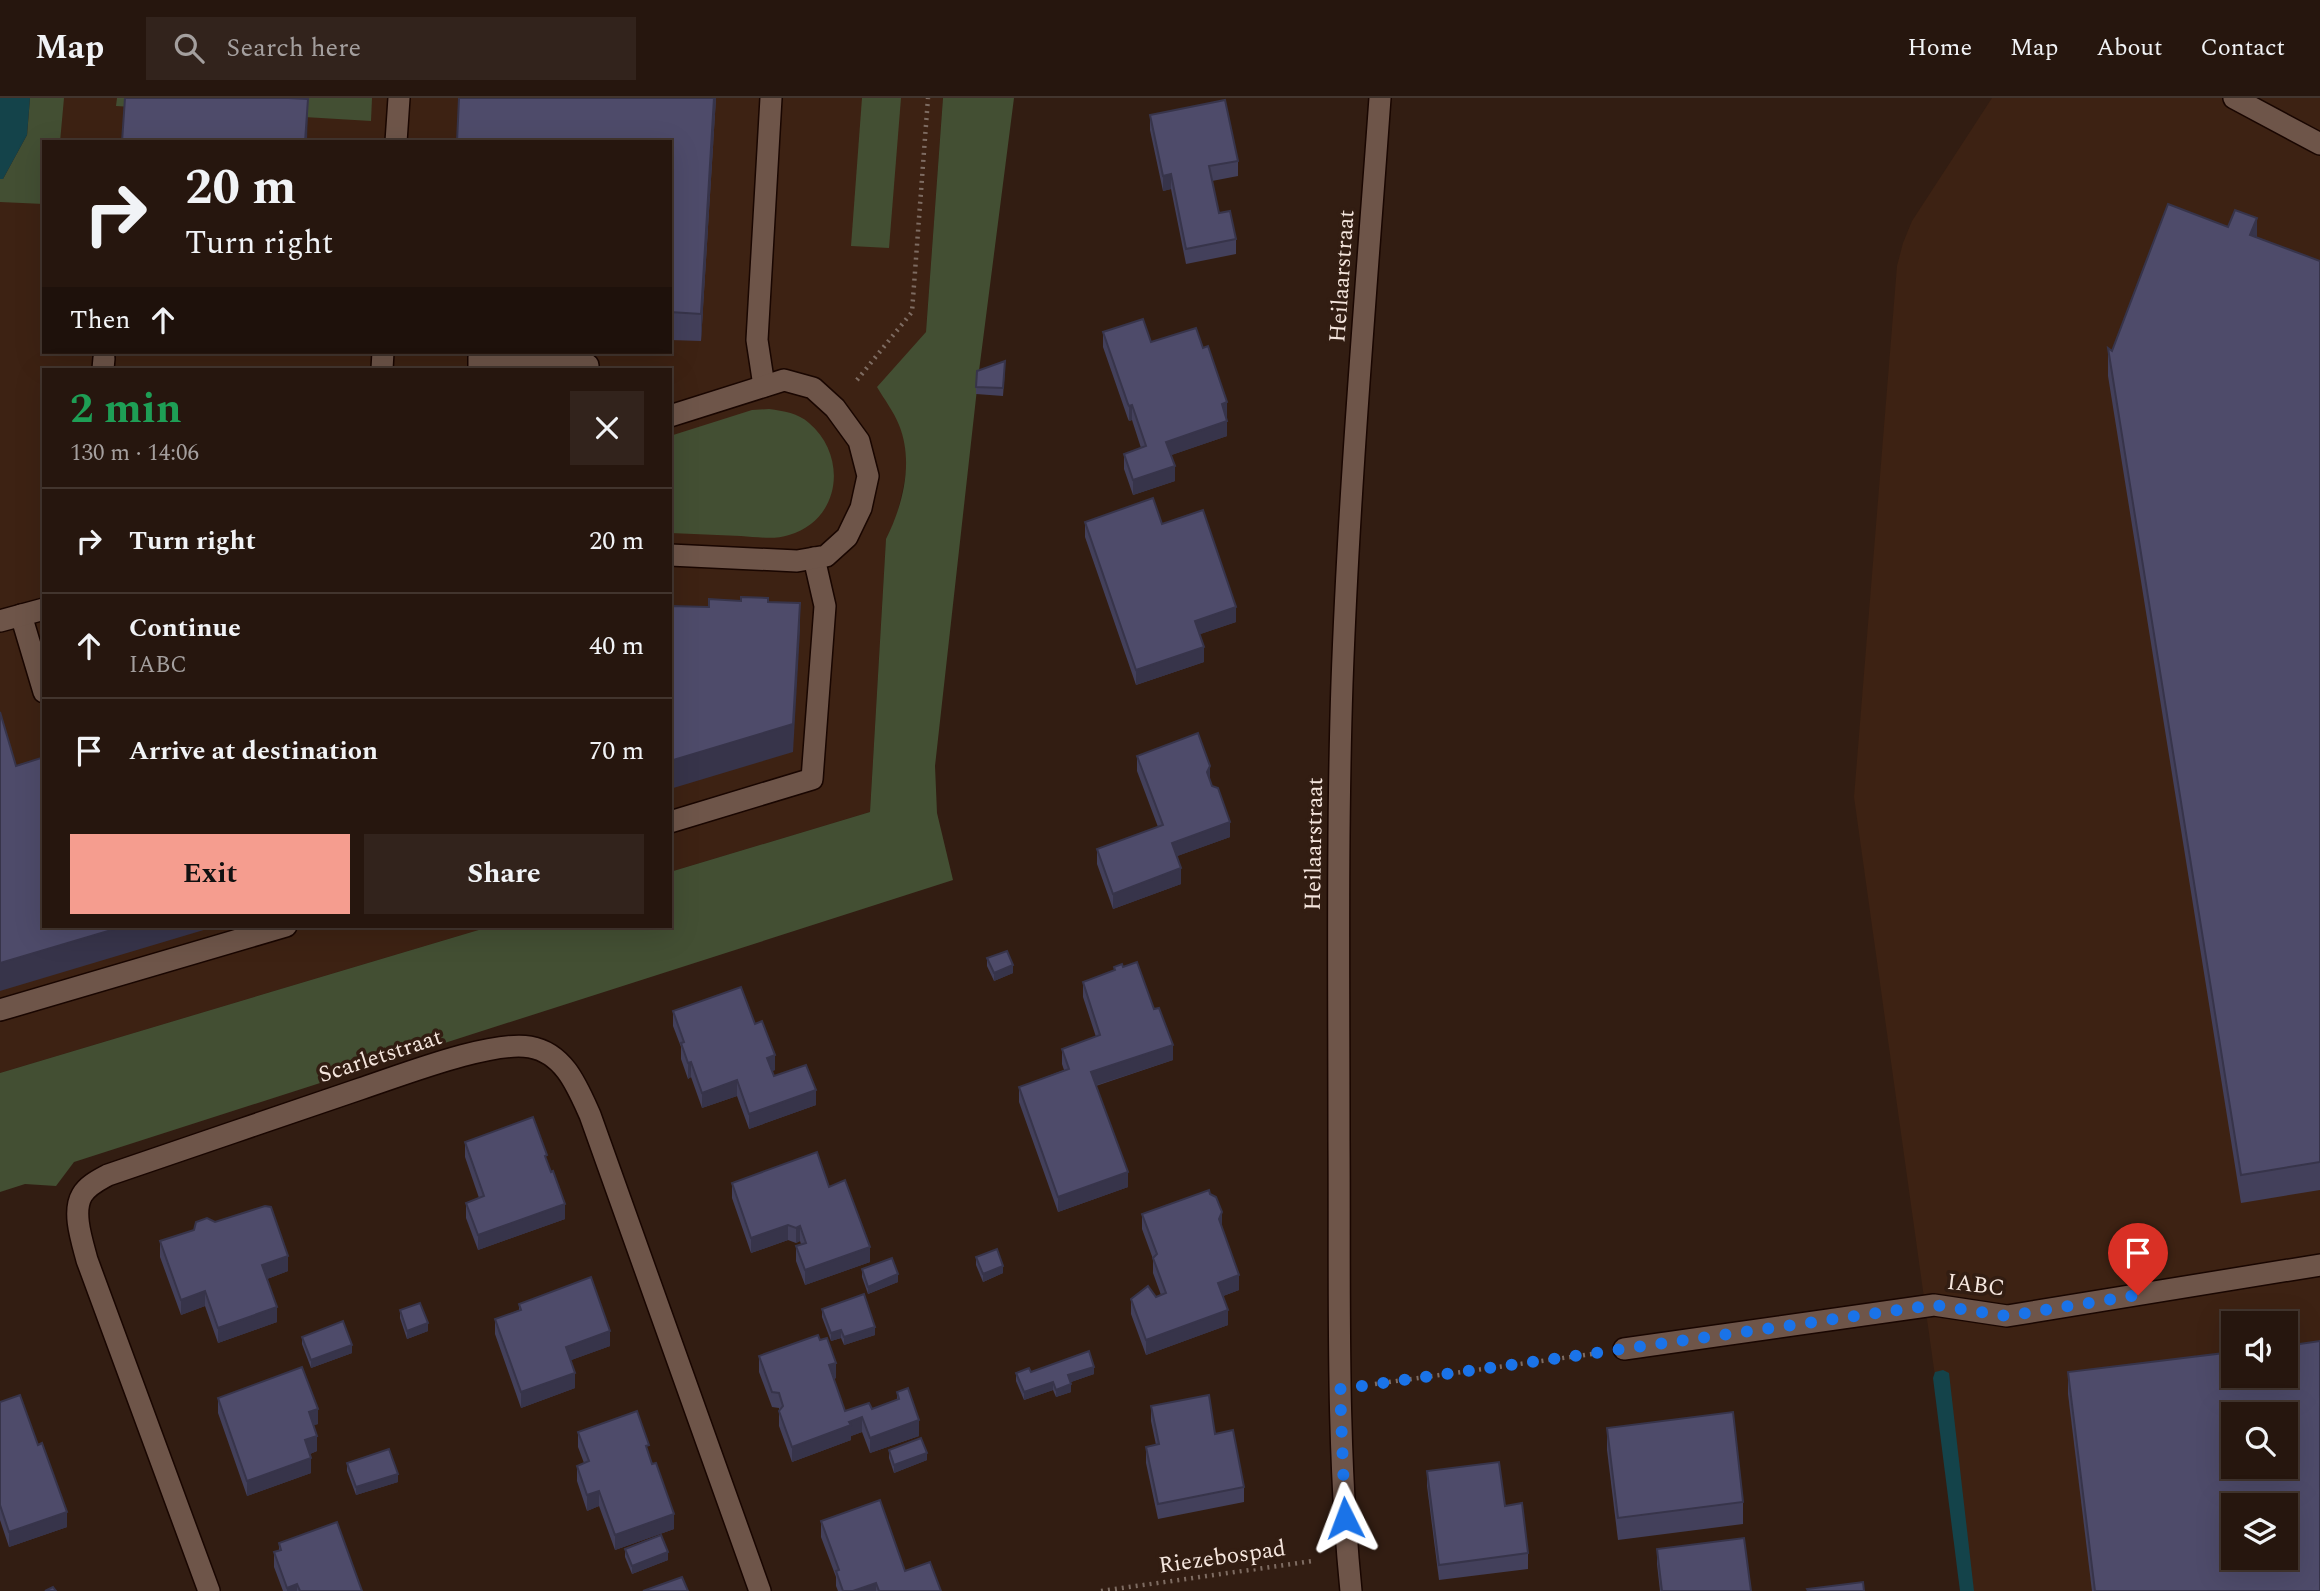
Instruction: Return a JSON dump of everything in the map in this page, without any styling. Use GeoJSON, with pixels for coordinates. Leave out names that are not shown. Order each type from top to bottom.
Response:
{"type":"FeatureCollection","features":[{"type":"Feature","properties":{"kind":"street"},"geometry":{"type":"LineString","coordinates":[[396,140],[399,98]]}},
{"type":"Feature","properties":{"kind":"street"},"geometry":{"type":"LineString","coordinates":[[764,386],[757,340],[771,98]]}},
{"type":"Feature","properties":{"kind":"street","name":"Heilaarstraat"},"geometry":{"type":"LineString","coordinates":[[1351,1591],[1343,1499],[1340,1389],[1339,857],[1342,684],[1380,98]]}},
{"type":"Feature","properties":{"kind":"street"},"geometry":{"type":"LineString","coordinates":[[2234,98],[2320,144]]}},
{"type":"Feature","properties":{"kind":"street"},"geometry":{"type":"LineString","coordinates":[[479,368],[479,357],[588,365]]}},
{"type":"Feature","properties":{"kind":"street"},"geometry":{"type":"LineString","coordinates":[[672,415],[785,380],[813,387],[835,408],[859,441],[868,476],[861,508],[847,537],[826,556],[797,561],[672,555]]}},
{"type":"Feature","properties":{"kind":"street"},"geometry":{"type":"LineString","coordinates":[[672,821],[812,779],[825,606],[814,558]]}},
{"type":"Feature","properties":{"kind":"street"},"geometry":{"type":"LineString","coordinates":[[0,621],[42,609]]}},
{"type":"Feature","properties":{"kind":"street"},"geometry":{"type":"LineString","coordinates":[[21,615],[42,685]]}},
{"type":"Feature","properties":{"kind":"street"},"geometry":{"type":"LineString","coordinates":[[0,1010],[279,928]]}},
{"type":"Feature","properties":{"kind":"street","name":"Scarletstraat"},"geometry":{"type":"LineString","coordinates":[[209,1591],[87,1260],[79,1226],[78,1209],[81,1196],[91,1185],[108,1175],[394,1077],[464,1055],[529,1046],[551,1054],[567,1070],[590,1115],[760,1591]]}},
{"type":"Feature","properties":{"kind":"street","name":"IABC"},"geometry":{"type":"LineString","coordinates":[[1624,1349],[1934,1305],[2007,1316],[2320,1265]]}},
{"type":"Feature","properties":{"kind":"path"},"geometry":{"type":"LineString","coordinates":[[835,408],[912,312],[928,98]]}},
{"type":"Feature","properties":{"kind":"path"},"geometry":{"type":"LineString","coordinates":[[1340,1389],[1624,1349]]}},
{"type":"Feature","properties":{"kind":"path","name":"Riezebospad"},"geometry":{"type":"LineString","coordinates":[[1101,1591],[1349,1556]]}},
{"type":"Feature","properties":{"kind":"shaded area"},"geometry":{"type":"Polygon","coordinates":[[[0,98],[943,98],[926,332],[905,479],[896,519],[886,539],[870,812],[672,871],[672,368],[42,368],[42,928],[485,928],[0,1073],[0,98]]]}},
{"type":"Feature","properties":{"kind":"shaded area"},"geometry":{"type":"Polygon","coordinates":[[[1992,98],[2320,98],[2320,1591],[1965,1591],[1854,797],[1897,266],[1912,221],[1992,98]]]}},
{"type":"Feature","properties":{"kind":"green space"},"geometry":{"type":"Polygon","coordinates":[[[30,98],[64,98],[60,140],[42,140],[42,204],[0,202],[0,179],[3,179],[27,135],[30,98]]]}},
{"type":"Feature","properties":{"kind":"green space"},"geometry":{"type":"Polygon","coordinates":[[[117,98],[372,98],[371,121],[116,106],[117,98]]]}},
{"type":"Feature","properties":{"kind":"green space"},"geometry":{"type":"Polygon","coordinates":[[[862,98],[901,98],[889,248],[851,246],[862,98]]]}},
{"type":"Feature","properties":{"kind":"green space"},"geometry":{"type":"Polygon","coordinates":[[[943,98],[1014,98],[979,371],[935,766],[937,813],[953,880],[74,1162],[56,1186],[25,1184],[0,1192],[0,1073],[485,928],[672,928],[672,871],[870,812],[886,539],[902,498],[906,468],[906,454],[899,425],[877,387],[926,332],[943,98]]]}},
{"type":"Feature","properties":{"kind":"green space"},"geometry":{"type":"Polygon","coordinates":[[[769,409],[790,413],[809,423],[821,437],[830,452],[834,469],[833,486],[820,516],[806,527],[778,537],[672,533],[672,435],[752,410],[769,409]]]}},
{"type":"Feature","properties":{"kind":"water"},"geometry":{"type":"Polygon","coordinates":[[[0,98],[30,98],[27,135],[3,179],[0,179],[0,98]]]}},
{"type":"Feature","properties":{"kind":"water"},"geometry":{"type":"Polygon","coordinates":[[[1943,1370],[1949,1373],[1974,1591],[1960,1591],[1933,1378],[1935,1372],[1943,1370]]]}},
{"type":"Feature","properties":{"kind":"building"},"geometry":{"type":"Polygon","coordinates":[[[125,98],[308,99],[305,140],[122,140],[125,98]]]}},
{"type":"Feature","properties":{"kind":"building"},"geometry":{"type":"Polygon","coordinates":[[[459,98],[714,98],[701,314],[672,312],[672,140],[457,140],[459,98]]]}},
{"type":"Feature","properties":{"kind":"building"},"geometry":{"type":"Polygon","coordinates":[[[1225,100],[1238,161],[1209,166],[1219,213],[1230,211],[1236,239],[1186,249],[1171,174],[1163,176],[1150,115],[1225,100]]]}},
{"type":"Feature","properties":{"kind":"building"},"geometry":{"type":"Polygon","coordinates":[[[2168,204],[2228,227],[2235,210],[2257,218],[2250,235],[2320,261],[2320,1162],[2241,1175],[2108,348],[2112,351],[2168,204]]]}},
{"type":"Feature","properties":{"kind":"building"},"geometry":{"type":"Polygon","coordinates":[[[1143,319],[1151,342],[1196,328],[1203,348],[1208,346],[1227,402],[1222,404],[1227,421],[1166,442],[1175,466],[1133,480],[1124,454],[1146,446],[1103,332],[1143,319]]]}},
{"type":"Feature","properties":{"kind":"building"},"geometry":{"type":"Polygon","coordinates":[[[1005,361],[1003,388],[976,387],[977,371],[1005,361]]]}},
{"type":"Feature","properties":{"kind":"building"},"geometry":{"type":"Polygon","coordinates":[[[1153,498],[1162,524],[1203,510],[1236,607],[1195,621],[1204,647],[1136,670],[1085,522],[1153,498]]]}},
{"type":"Feature","properties":{"kind":"building"},"geometry":{"type":"Polygon","coordinates":[[[741,597],[768,598],[768,602],[800,603],[793,724],[672,760],[672,606],[709,607],[709,599],[741,601],[741,597]]]}},
{"type":"Feature","properties":{"kind":"building"},"geometry":{"type":"Polygon","coordinates":[[[0,712],[16,766],[42,758],[42,928],[118,928],[0,963],[0,712]]]}},
{"type":"Feature","properties":{"kind":"building"},"geometry":{"type":"Polygon","coordinates":[[[1198,733],[1210,766],[1207,772],[1212,786],[1218,788],[1230,822],[1172,843],[1181,868],[1113,894],[1097,849],[1163,825],[1137,756],[1198,733]]]}},
{"type":"Feature","properties":{"kind":"building"},"geometry":{"type":"Polygon","coordinates":[[[1007,951],[1013,965],[994,973],[987,958],[1007,951]]]}},
{"type":"Feature","properties":{"kind":"building"},"geometry":{"type":"Polygon","coordinates":[[[1137,962],[1154,1009],[1159,1008],[1173,1045],[1091,1072],[1128,1172],[1058,1197],[1019,1087],[1069,1069],[1062,1049],[1100,1035],[1083,982],[1115,970],[1114,967],[1122,964],[1123,967],[1137,962]]]}},
{"type":"Feature","properties":{"kind":"building"},"geometry":{"type":"Polygon","coordinates":[[[741,987],[755,1024],[762,1021],[775,1055],[767,1058],[774,1076],[806,1065],[816,1090],[749,1114],[737,1080],[702,1093],[691,1062],[688,1063],[673,1011],[741,987]]]}},
{"type":"Feature","properties":{"kind":"building"},"geometry":{"type":"Polygon","coordinates":[[[533,1117],[547,1155],[545,1156],[565,1204],[478,1235],[466,1203],[484,1196],[465,1142],[533,1117]]]}},
{"type":"Feature","properties":{"kind":"building"},"geometry":{"type":"Polygon","coordinates":[[[817,1152],[829,1187],[845,1180],[870,1247],[805,1270],[796,1246],[806,1243],[800,1226],[796,1228],[788,1225],[751,1238],[732,1183],[817,1152]]]}},
{"type":"Feature","properties":{"kind":"building"},"geometry":{"type":"Polygon","coordinates":[[[1209,1190],[1210,1194],[1216,1197],[1222,1212],[1219,1219],[1239,1275],[1218,1283],[1228,1310],[1146,1340],[1131,1299],[1148,1286],[1156,1297],[1166,1293],[1153,1258],[1157,1254],[1142,1214],[1209,1190]]]}},
{"type":"Feature","properties":{"kind":"building"},"geometry":{"type":"Polygon","coordinates":[[[265,1206],[271,1207],[288,1256],[262,1265],[277,1307],[218,1328],[205,1291],[181,1300],[160,1241],[194,1230],[196,1222],[207,1218],[215,1222],[265,1206]]]}},
{"type":"Feature","properties":{"kind":"building"},"geometry":{"type":"Polygon","coordinates":[[[997,1249],[1003,1266],[983,1274],[976,1257],[997,1249]]]}},
{"type":"Feature","properties":{"kind":"building"},"geometry":{"type":"Polygon","coordinates":[[[892,1258],[898,1274],[868,1287],[862,1269],[892,1258]]]}},
{"type":"Feature","properties":{"kind":"building"},"geometry":{"type":"Polygon","coordinates":[[[591,1277],[610,1331],[566,1347],[575,1373],[521,1392],[495,1319],[521,1310],[519,1304],[591,1277]]]}},
{"type":"Feature","properties":{"kind":"building"},"geometry":{"type":"Polygon","coordinates":[[[864,1294],[875,1327],[844,1337],[841,1330],[831,1333],[822,1309],[864,1294]]]}},
{"type":"Feature","properties":{"kind":"building"},"geometry":{"type":"Polygon","coordinates":[[[420,1303],[428,1323],[407,1331],[400,1310],[420,1303]]]}},
{"type":"Feature","properties":{"kind":"building"},"geometry":{"type":"Polygon","coordinates":[[[343,1321],[352,1345],[311,1360],[302,1337],[343,1321]]]}},
{"type":"Feature","properties":{"kind":"building"},"geometry":{"type":"Polygon","coordinates":[[[818,1335],[820,1340],[827,1338],[836,1363],[829,1365],[845,1411],[869,1403],[872,1409],[899,1399],[897,1392],[908,1388],[919,1420],[870,1438],[862,1417],[849,1422],[851,1425],[792,1447],[779,1411],[783,1406],[779,1393],[772,1392],[759,1356],[818,1335]]]}},
{"type":"Feature","properties":{"kind":"building"},"geometry":{"type":"Polygon","coordinates":[[[2320,1341],[2320,1591],[2095,1591],[2068,1372],[2221,1353],[2221,1388],[2298,1388],[2298,1344],[2320,1341]]]}},
{"type":"Feature","properties":{"kind":"building"},"geometry":{"type":"Polygon","coordinates":[[[1089,1351],[1094,1367],[1068,1375],[1071,1384],[1056,1390],[1053,1382],[1024,1392],[1016,1373],[1029,1368],[1031,1372],[1089,1351]]]}},
{"type":"Feature","properties":{"kind":"building"},"geometry":{"type":"Polygon","coordinates":[[[302,1367],[318,1409],[309,1412],[317,1436],[305,1440],[311,1458],[247,1481],[218,1398],[302,1367]]]}},
{"type":"Feature","properties":{"kind":"building"},"geometry":{"type":"Polygon","coordinates":[[[20,1395],[38,1445],[42,1443],[67,1512],[9,1532],[0,1505],[0,1402],[20,1395]]]}},
{"type":"Feature","properties":{"kind":"building"},"geometry":{"type":"Polygon","coordinates":[[[1209,1395],[1215,1434],[1233,1430],[1244,1487],[1158,1504],[1146,1447],[1159,1444],[1151,1406],[1209,1395]]]}},
{"type":"Feature","properties":{"kind":"building"},"geometry":{"type":"Polygon","coordinates":[[[637,1411],[649,1445],[646,1446],[652,1464],[656,1463],[674,1514],[615,1535],[599,1491],[587,1495],[577,1466],[589,1461],[578,1432],[637,1411]]]}},
{"type":"Feature","properties":{"kind":"building"},"geometry":{"type":"Polygon","coordinates":[[[1733,1412],[1743,1502],[1618,1518],[1607,1428],[1733,1412]]]}},
{"type":"Feature","properties":{"kind":"building"},"geometry":{"type":"Polygon","coordinates":[[[921,1438],[927,1453],[894,1465],[889,1450],[921,1438]]]}},
{"type":"Feature","properties":{"kind":"building"},"geometry":{"type":"Polygon","coordinates":[[[389,1449],[398,1474],[356,1487],[347,1463],[389,1449]]]}},
{"type":"Feature","properties":{"kind":"building"},"geometry":{"type":"Polygon","coordinates":[[[1499,1462],[1505,1506],[1522,1503],[1528,1553],[1439,1565],[1427,1471],[1499,1462]]]}},
{"type":"Feature","properties":{"kind":"building"},"geometry":{"type":"Polygon","coordinates":[[[880,1500],[905,1571],[930,1562],[941,1591],[879,1591],[876,1583],[853,1591],[843,1591],[836,1571],[839,1570],[821,1521],[880,1500]]]}},
{"type":"Feature","properties":{"kind":"building"},"geometry":{"type":"Polygon","coordinates":[[[337,1522],[362,1591],[300,1591],[297,1584],[287,1588],[274,1552],[281,1550],[279,1543],[337,1522]]]}},
{"type":"Feature","properties":{"kind":"building"},"geometry":{"type":"Polygon","coordinates":[[[661,1535],[668,1552],[632,1566],[625,1549],[661,1535]]]}},
{"type":"Feature","properties":{"kind":"building"},"geometry":{"type":"Polygon","coordinates":[[[1744,1538],[1751,1591],[1662,1591],[1657,1549],[1744,1538]]]}},
{"type":"Feature","properties":{"kind":"building"},"geometry":{"type":"Polygon","coordinates":[[[682,1577],[688,1591],[643,1591],[682,1577]]]}},
{"type":"Feature","properties":{"kind":"building"},"geometry":{"type":"Polygon","coordinates":[[[1863,1582],[1864,1591],[1807,1589],[1863,1582]]]}},
{"type":"Feature","properties":{"kind":"route"},"geometry":{"type":"LineString","coordinates":[[1345,1518],[1340,1389],[1934,1305],[2007,1316],[2138,1295]]}}]}
